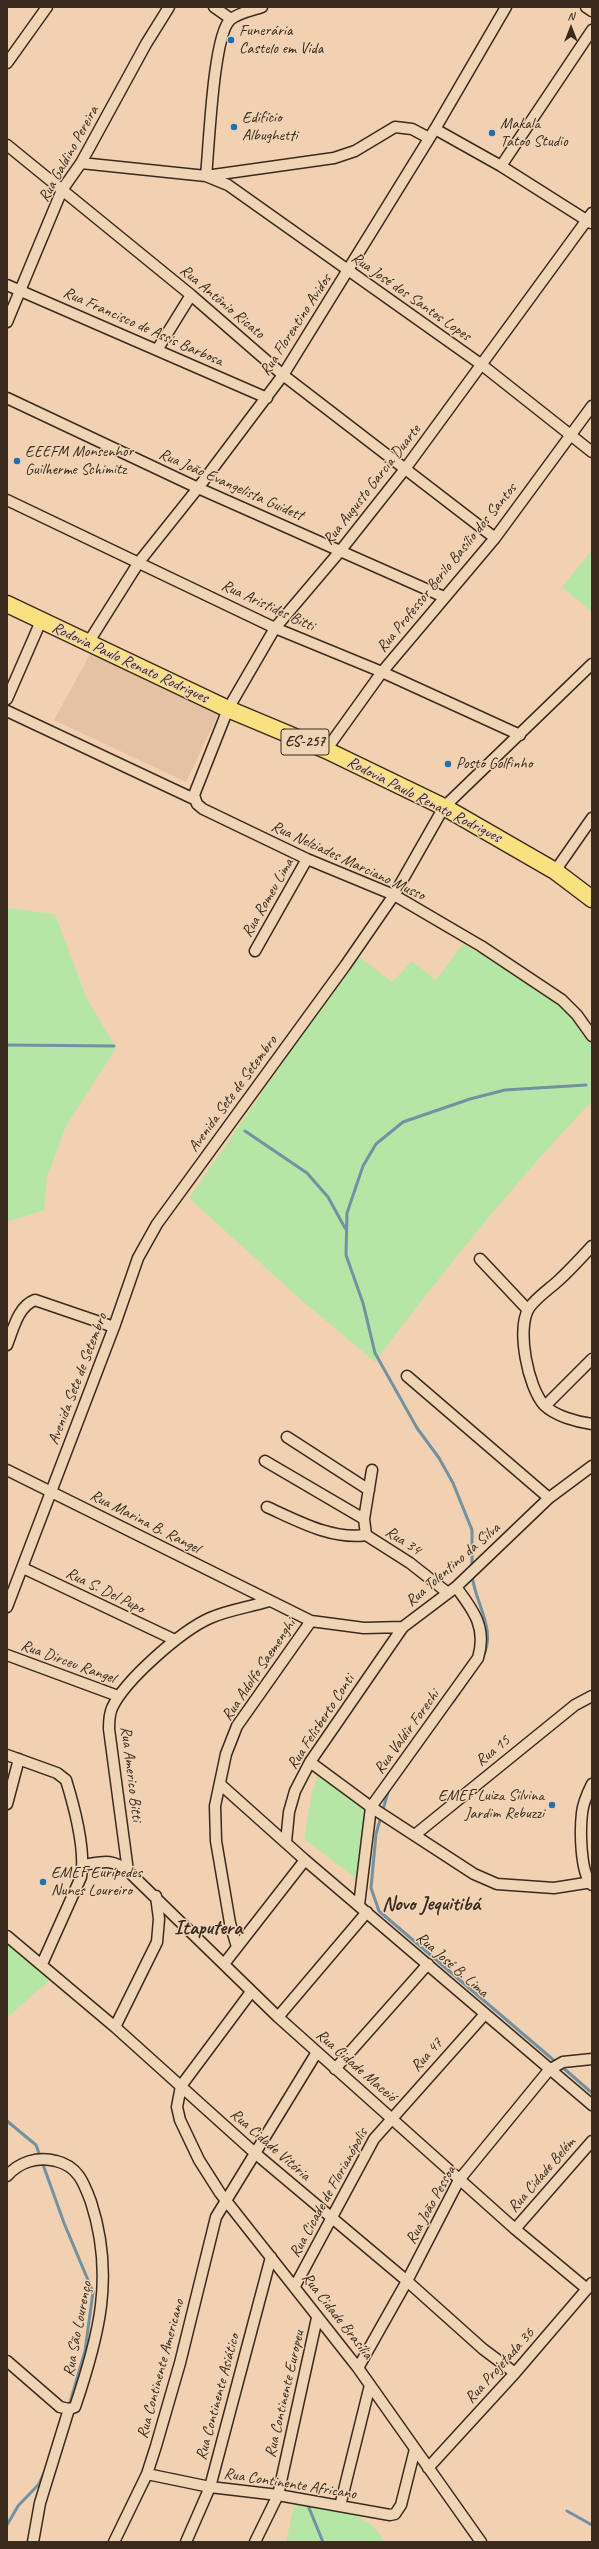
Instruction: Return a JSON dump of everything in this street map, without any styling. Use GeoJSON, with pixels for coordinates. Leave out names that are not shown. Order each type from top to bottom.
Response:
{"type":"FeatureCollection","features":[{"type":"Feature","properties":{"kind":"main road","name":"Rodovia Paulo Renato Rodrigues"},"geometry":{"type":"LineString","coordinates":[[7,604],[228,709],[326,750],[444,807],[555,870],[592,899]]}},
{"type":"Feature","properties":{"kind":"street"},"geometry":{"type":"LineString","coordinates":[[7,63],[47,7]]}},
{"type":"Feature","properties":{"kind":"street","name":"Rua Galdino Pereira"},"geometry":{"type":"LineString","coordinates":[[7,322],[22,291],[62,190],[81,163],[146,44],[169,7]]}},
{"type":"Feature","properties":{"kind":"street"},"geometry":{"type":"LineString","coordinates":[[214,7],[231,19]]}},
{"type":"Feature","properties":{"kind":"street"},"geometry":{"type":"LineString","coordinates":[[206,176],[220,43],[231,19],[262,7]]}},
{"type":"Feature","properties":{"kind":"street","name":"Rua Florentino Avidos"},"geometry":{"type":"LineString","coordinates":[[88,643],[139,562],[198,488],[283,375],[432,134],[506,7]]}},
{"type":"Feature","properties":{"kind":"street"},"geometry":{"type":"LineString","coordinates":[[586,7],[592,11]]}},
{"type":"Feature","properties":{"kind":"street"},"geometry":{"type":"LineString","coordinates":[[501,166],[592,30]]}},
{"type":"Feature","properties":{"kind":"street"},"geometry":{"type":"LineString","coordinates":[[81,163],[206,176],[334,158],[355,151],[395,127],[432,134],[501,166],[590,219]]}},
{"type":"Feature","properties":{"kind":"street","name":"Rua Antônio Ricato"},"geometry":{"type":"LineString","coordinates":[[7,145],[191,294],[283,375],[495,538]]}},
{"type":"Feature","properties":{"kind":"street","name":"Rua José dos Santos Lopes"},"geometry":{"type":"LineString","coordinates":[[206,176],[228,185],[482,365],[592,452]]}},
{"type":"Feature","properties":{"kind":"street","name":"Rua Augusto Garcia Duarte"},"geometry":{"type":"LineString","coordinates":[[194,799],[197,786],[228,709],[275,628],[341,550],[404,469],[590,219]]}},
{"type":"Feature","properties":{"kind":"street","name":"Rua Francisco de Assis Barbosa"},"geometry":{"type":"LineString","coordinates":[[7,285],[267,398]]}},
{"type":"Feature","properties":{"kind":"street"},"geometry":{"type":"LineString","coordinates":[[157,350],[191,294]]}},
{"type":"Feature","properties":{"kind":"street","name":"Rua João Evangelista Guidett"},"geometry":{"type":"LineString","coordinates":[[7,398],[198,488],[341,550],[444,597]]}},
{"type":"Feature","properties":{"kind":"street","name":"Rua Professor Berilo Basílio dos Santos"},"geometry":{"type":"LineString","coordinates":[[326,750],[382,672],[495,538],[592,406]]}},
{"type":"Feature","properties":{"kind":"street","name":"Rua Aristides Bitti"},"geometry":{"type":"LineString","coordinates":[[7,500],[275,628],[382,672],[520,734]]}},
{"type":"Feature","properties":{"kind":"street"},"geometry":{"type":"LineString","coordinates":[[7,699],[41,621]]}},
{"type":"Feature","properties":{"kind":"street","name":"Avenida Sete de Setembro"},"geometry":{"type":"LineString","coordinates":[[7,1607],[114,1327],[138,1258],[157,1224],[345,966],[394,895],[444,807],[590,669]]}},
{"type":"Feature","properties":{"kind":"street","name":"Rua Nelziades Marciano Musso"},"geometry":{"type":"LineString","coordinates":[[7,711],[194,799],[203,809],[307,860],[394,895],[481,946],[556,995],[577,1015],[592,1036]]}},
{"type":"Feature","properties":{"kind":"street"},"geometry":{"type":"LineString","coordinates":[[555,870],[592,818]]}},
{"type":"Feature","properties":{"kind":"street","name":"Rua Romeu Lima"},"geometry":{"type":"LineString","coordinates":[[255,950],[307,860]]}},
{"type":"Feature","properties":{"kind":"street"},"geometry":{"type":"LineString","coordinates":[[592,1246],[558,1280],[537,1298],[528,1310],[523,1338],[525,1354],[532,1380],[545,1406],[564,1416],[592,1424]]}},
{"type":"Feature","properties":{"kind":"street"},"geometry":{"type":"LineString","coordinates":[[480,1259],[528,1310]]}},
{"type":"Feature","properties":{"kind":"street"},"geometry":{"type":"LineString","coordinates":[[7,1345],[21,1311],[29,1303],[35,1300],[114,1327]]}},
{"type":"Feature","properties":{"kind":"street"},"geometry":{"type":"LineString","coordinates":[[545,1406],[592,1359]]}},
{"type":"Feature","properties":{"kind":"street"},"geometry":{"type":"LineString","coordinates":[[407,1376],[549,1498]]}},
{"type":"Feature","properties":{"kind":"street"},"geometry":{"type":"LineString","coordinates":[[287,1437],[369,1490]]}},
{"type":"Feature","properties":{"kind":"street"},"geometry":{"type":"LineString","coordinates":[[265,1461],[364,1519]]}},
{"type":"Feature","properties":{"kind":"street","name":"Rua Tolentino da Silva"},"geometry":{"type":"LineString","coordinates":[[269,1601],[311,1621],[364,1628],[403,1627],[452,1590],[549,1498],[592,1466]]}},
{"type":"Feature","properties":{"kind":"street","name":"Rua Marina B. Rangel"},"geometry":{"type":"LineString","coordinates":[[7,1470],[269,1601]]}},
{"type":"Feature","properties":{"kind":"street"},"geometry":{"type":"LineString","coordinates":[[366,1535],[364,1519],[372,1470]]}},
{"type":"Feature","properties":{"kind":"street","name":"Rua 34"},"geometry":{"type":"LineString","coordinates":[[267,1507],[310,1526],[337,1534],[356,1537],[366,1535],[452,1590]]}},
{"type":"Feature","properties":{"kind":"street","name":"Rua S. Del Pupo"},"geometry":{"type":"LineString","coordinates":[[23,1568],[175,1640]]}},
{"type":"Feature","properties":{"kind":"street","name":"Rua Valdir Forechi"},"geometry":{"type":"LineString","coordinates":[[363,1909],[371,1807],[478,1658],[482,1642],[479,1625],[468,1604],[452,1590]]}},
{"type":"Feature","properties":{"kind":"street","name":"Rua Americo Bitti"},"geometry":{"type":"LineString","coordinates":[[128,1871],[109,1729],[111,1710],[118,1696],[175,1640],[210,1618],[269,1601]]}},
{"type":"Feature","properties":{"kind":"street","name":"Rua Adolfo Saemenghi"},"geometry":{"type":"LineString","coordinates":[[237,1947],[230,1923],[216,1842],[215,1806],[226,1754],[237,1726],[311,1621]]}},
{"type":"Feature","properties":{"kind":"street","name":"Rua Felisberto Conti"},"geometry":{"type":"LineString","coordinates":[[286,1842],[289,1812],[295,1791],[310,1762],[403,1627]]}},
{"type":"Feature","properties":{"kind":"street","name":"Rua Dirceu Rangel"},"geometry":{"type":"LineString","coordinates":[[7,1655],[118,1696]]}},
{"type":"Feature","properties":{"kind":"street","name":"Rua 15"},"geometry":{"type":"LineString","coordinates":[[416,1834],[575,1705],[592,1696]]}},
{"type":"Feature","properties":{"kind":"street"},"geometry":{"type":"LineString","coordinates":[[7,1755],[57,1773],[66,1780],[83,1865],[81,1877],[42,1964]]}},
{"type":"Feature","properties":{"kind":"street"},"geometry":{"type":"LineString","coordinates":[[7,1804],[19,1759]]}},
{"type":"Feature","properties":{"kind":"street"},"geometry":{"type":"LineString","coordinates":[[310,1762],[371,1807],[416,1834],[474,1874],[497,1884],[554,1888],[591,1884],[582,1852],[582,1814],[585,1799],[592,1784]]}},
{"type":"Feature","properties":{"kind":"street","name":"Rua José B. Lima"},"geometry":{"type":"LineString","coordinates":[[220,1784],[305,1860],[428,1964],[549,2070],[592,2105]]}},
{"type":"Feature","properties":{"kind":"street"},"geometry":{"type":"LineString","coordinates":[[224,1964],[305,1860]]}},
{"type":"Feature","properties":{"kind":"street","name":"Rua Cidade Maceió"},"geometry":{"type":"LineString","coordinates":[[83,1865],[111,1861],[117,1862],[128,1871],[156,1896],[251,1992],[392,2117],[459,2180],[515,2230],[589,2286]]}},
{"type":"Feature","properties":{"kind":"street"},"geometry":{"type":"LineString","coordinates":[[115,2027],[157,1942],[158,1919],[156,1896]]}},
{"type":"Feature","properties":{"kind":"street"},"geometry":{"type":"LineString","coordinates":[[278,2017],[363,1909]]}},
{"type":"Feature","properties":{"kind":"street","name":"Rua Cidade Vitória"},"geometry":{"type":"LineString","coordinates":[[7,1936],[115,2027],[256,2154],[407,2281],[483,2350],[515,2373]]}},
{"type":"Feature","properties":{"kind":"street"},"geometry":{"type":"LineString","coordinates":[[335,2068],[428,1964]]}},
{"type":"Feature","properties":{"kind":"street"},"geometry":{"type":"LineString","coordinates":[[181,2086],[251,1992]]}},
{"type":"Feature","properties":{"kind":"street","name":"Rua 47"},"geometry":{"type":"LineString","coordinates":[[392,2117],[485,2014]]}},
{"type":"Feature","properties":{"kind":"street","name":"Rua Continente Americano"},"geometry":{"type":"LineString","coordinates":[[114,2542],[147,2474],[180,2363],[212,2229],[226,2201],[317,2052]]}},
{"type":"Feature","properties":{"kind":"street"},"geometry":{"type":"LineString","coordinates":[[549,2070],[563,2062],[592,2059]]}},
{"type":"Feature","properties":{"kind":"street","name":"Rua João Pessoa"},"geometry":{"type":"LineString","coordinates":[[358,2368],[407,2281],[459,2180],[549,2070]]}},
{"type":"Feature","properties":{"kind":"street","name":"Rua Cidade Brasília"},"geometry":{"type":"LineString","coordinates":[[181,2086],[177,2107],[180,2120],[199,2160],[226,2201],[295,2286],[317,2318],[358,2368],[481,2542]]}},
{"type":"Feature","properties":{"kind":"street","name":"Rua Cicade de Florianópolis"},"geometry":{"type":"LineString","coordinates":[[295,2286],[333,2219],[364,2157],[392,2117]]}},
{"type":"Feature","properties":{"kind":"street","name":"Rua Cidade Belém"},"geometry":{"type":"LineString","coordinates":[[515,2230],[592,2141]]}},
{"type":"Feature","properties":{"kind":"street","name":"Rua São Lourenço"},"geometry":{"type":"LineString","coordinates":[[7,2176],[25,2162],[42,2159],[57,2161],[73,2168],[83,2180],[98,2226],[102,2246],[104,2286],[87,2371],[72,2408],[40,2503],[33,2542]]}},
{"type":"Feature","properties":{"kind":"street","name":"Rua Continente Asiático"},"geometry":{"type":"LineString","coordinates":[[186,2542],[210,2487],[271,2257]]}},
{"type":"Feature","properties":{"kind":"street","name":"Rua Projetada 36"},"geometry":{"type":"LineString","coordinates":[[428,2468],[515,2373],[589,2286]]}},
{"type":"Feature","properties":{"kind":"street","name":"Rua Continente Europeu"},"geometry":{"type":"LineString","coordinates":[[255,2542],[278,2495],[317,2318]]}},
{"type":"Feature","properties":{"kind":"street"},"geometry":{"type":"LineString","coordinates":[[7,2362],[57,2404],[72,2408]]}},
{"type":"Feature","properties":{"kind":"street"},"geometry":{"type":"LineString","coordinates":[[340,2506],[370,2385]]}},
{"type":"Feature","properties":{"kind":"street","name":"Rua Continente Africano"},"geometry":{"type":"LineString","coordinates":[[147,2474],[210,2487],[278,2495],[395,2514],[401,2505],[415,2449]]}},
{"type":"Feature","properties":{"kind":"shaded area"},"geometry":{"type":"Polygon","coordinates":[[[95,645],[223,704],[186,782],[54,720],[95,645]]]}},
{"type":"Feature","properties":{"kind":"green space"},"geometry":{"type":"Polygon","coordinates":[[[592,550],[592,612],[562,587],[592,550]]]}},
{"type":"Feature","properties":{"kind":"green space"},"geometry":{"type":"Polygon","coordinates":[[[7,908],[55,914],[86,997],[116,1048],[66,1126],[47,1177],[44,1210],[7,1222],[7,908]]]}},
{"type":"Feature","properties":{"kind":"green space"},"geometry":{"type":"Polygon","coordinates":[[[463,944],[554,997],[592,1037],[592,1101],[479,1228],[375,1362],[299,1298],[189,1198],[357,955],[392,982],[412,961],[436,980],[463,944]]]}},
{"type":"Feature","properties":{"kind":"green space"},"geometry":{"type":"Polygon","coordinates":[[[319,1773],[372,1806],[366,1886],[304,1839],[312,1792],[319,1773]]]}},
{"type":"Feature","properties":{"kind":"green space"},"geometry":{"type":"Polygon","coordinates":[[[7,1940],[52,1978],[7,2018],[7,1940]]]}},
{"type":"Feature","properties":{"kind":"green space"},"geometry":{"type":"Polygon","coordinates":[[[308,2504],[341,2510],[352,2514],[370,2525],[378,2532],[385,2542],[286,2542],[294,2505],[308,2504]]]}},
{"type":"Feature","properties":{"kind":"waterway"},"geometry":{"type":"LineString","coordinates":[[7,1045],[114,1046]]}},
{"type":"Feature","properties":{"kind":"waterway"},"geometry":{"type":"LineString","coordinates":[[472,1569],[472,1530],[453,1483],[439,1458],[417,1428],[375,1353],[363,1303],[346,1255],[347,1213],[363,1166],[376,1144],[403,1122],[470,1099],[505,1090],[586,1085]]}},
{"type":"Feature","properties":{"kind":"waterway"},"geometry":{"type":"LineString","coordinates":[[245,1131],[307,1173],[328,1197],[345,1228]]}},
{"type":"Feature","properties":{"kind":"waterway"},"geometry":{"type":"LineString","coordinates":[[472,1575],[487,1627],[488,1638],[482,1659]]}},
{"type":"Feature","properties":{"kind":"waterway"},"geometry":{"type":"LineString","coordinates":[[453,1702],[477,1667]]}},
{"type":"Feature","properties":{"kind":"waterway"},"geometry":{"type":"LineString","coordinates":[[388,1792],[376,1834],[371,1888],[379,1911],[557,2063]]}},
{"type":"Feature","properties":{"kind":"waterway"},"geometry":{"type":"LineString","coordinates":[[561,2066],[592,2093]]}},
{"type":"Feature","properties":{"kind":"waterway"},"geometry":{"type":"LineString","coordinates":[[7,2121],[36,2145],[64,2223],[93,2292],[85,2351],[69,2406]]}},
{"type":"Feature","properties":{"kind":"waterway"},"geometry":{"type":"LineString","coordinates":[[7,2525],[18,2506],[39,2484],[45,2471]]}},
{"type":"Feature","properties":{"kind":"waterway"},"geometry":{"type":"LineString","coordinates":[[309,2508],[323,2542]]}},
{"type":"Feature","properties":{"kind":"waterway"},"geometry":{"type":"LineString","coordinates":[[567,2511],[592,2525]]}},
{"type":"Feature","properties":{"kind":"place","name":"Funerária Castelo em Vida"},"geometry":{"type":"Point","coordinates":[231,40]}},
{"type":"Feature","properties":{"kind":"place","name":"Edifício Albughetti"},"geometry":{"type":"Point","coordinates":[234,127]}},
{"type":"Feature","properties":{"kind":"place","name":"Makala Tatoo Studio"},"geometry":{"type":"Point","coordinates":[492,133]}},
{"type":"Feature","properties":{"kind":"place","name":"EEEFM Monsenhor Guilherme Schimitz"},"geometry":{"type":"Point","coordinates":[17,461]}},
{"type":"Feature","properties":{"kind":"place","name":"Posto Golfinho"},"geometry":{"type":"Point","coordinates":[448,764]}},
{"type":"Feature","properties":{"kind":"place","name":"EMEF Luiza Silvina Jardim Rebuzzi"},"geometry":{"type":"Point","coordinates":[552,1805]}},
{"type":"Feature","properties":{"kind":"place","name":"EMEF Eurípedes Nunes Loureiro"},"geometry":{"type":"Point","coordinates":[43,1882]}},
{"type":"Feature","properties":{"kind":"district","name":"Novo Jequitibá"},"geometry":{"type":"Point","coordinates":[431,1905]}},
{"type":"Feature","properties":{"kind":"district","name":"Itaputera"},"geometry":{"type":"Point","coordinates":[208,1929]}}]}
